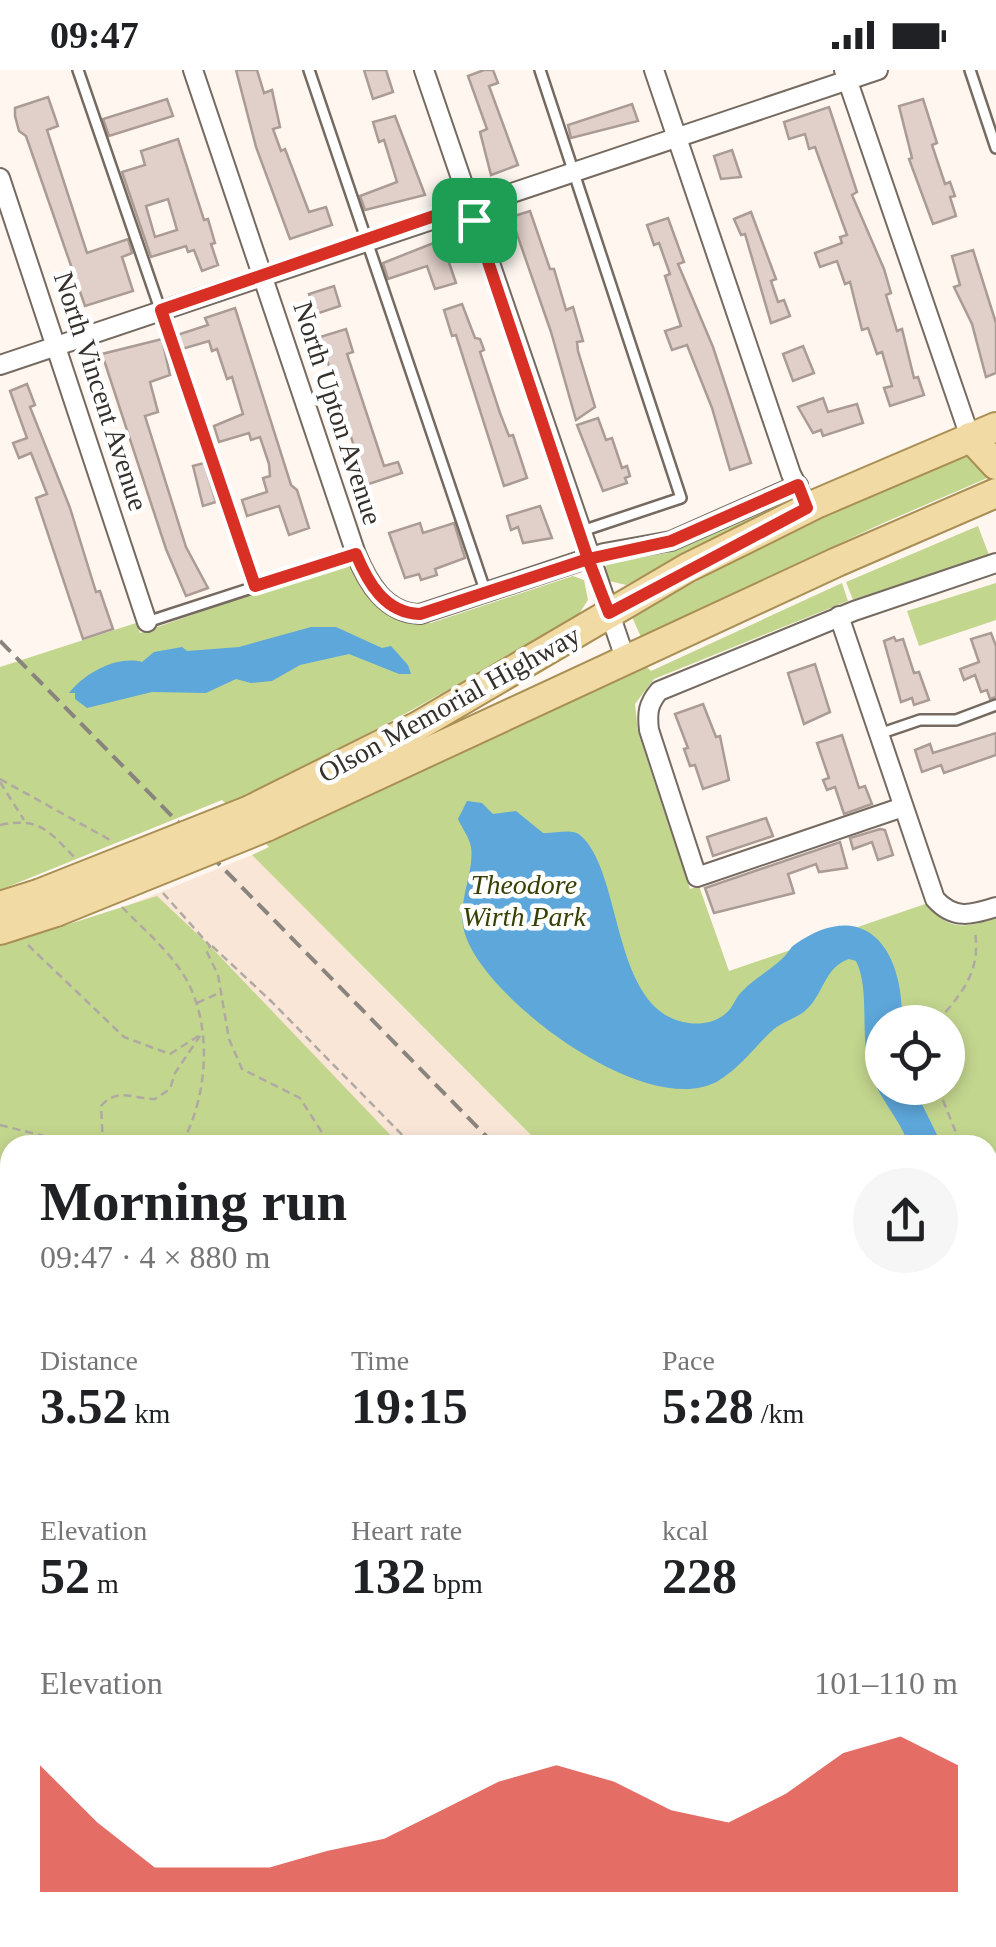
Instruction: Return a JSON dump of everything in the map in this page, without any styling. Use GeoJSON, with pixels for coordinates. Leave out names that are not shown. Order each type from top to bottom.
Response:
{"type":"FeatureCollection","features":[{"type":"Feature","properties":{"kind":"main road"},"geometry":{"type":"LineString","coordinates":[[983,432],[996,465]]}},
{"type":"Feature","properties":{"kind":"main road","name":"Olson Memorial Highway"},"geometry":{"type":"LineString","coordinates":[[258,818],[802,496],[983,432]]}},
{"type":"Feature","properties":{"kind":"main road","name":"Olson Memorial Highway"},"geometry":{"type":"LineString","coordinates":[[0,906],[47,903],[258,818],[626,661],[996,492]]}},
{"type":"Feature","properties":{"kind":"main road","name":"Olson Memorial Highway"},"geometry":{"type":"LineString","coordinates":[[13,936],[47,903]]}},
{"type":"Feature","properties":{"kind":"street","name":"North Upton Avenue"},"geometry":{"type":"LineString","coordinates":[[193,70],[366,578],[382,598],[405,614],[420,614],[486,592]]}},
{"type":"Feature","properties":{"kind":"street"},"geometry":{"type":"LineString","coordinates":[[424,70],[626,661]]}},
{"type":"Feature","properties":{"kind":"street"},"geometry":{"type":"LineString","coordinates":[[486,592],[588,559],[671,541],[802,496],[654,70]]}},
{"type":"Feature","properties":{"kind":"street"},"geometry":{"type":"LineString","coordinates":[[0,365],[469,204],[676,138],[846,75],[878,70]]}},
{"type":"Feature","properties":{"kind":"street"},"geometry":{"type":"LineString","coordinates":[[846,75],[983,432]]}},
{"type":"Feature","properties":{"kind":"street","name":"North Vincent Avenue"},"geometry":{"type":"LineString","coordinates":[[0,178],[148,622]]}},
{"type":"Feature","properties":{"kind":"street"},"geometry":{"type":"LineString","coordinates":[[903,807],[697,876],[646,714],[659,691],[839,616],[996,563]]}},
{"type":"Feature","properties":{"kind":"street"},"geometry":{"type":"LineString","coordinates":[[839,616],[935,899],[946,911],[962,916],[996,906]]}},
{"type":"Feature","properties":{"kind":"lane"},"geometry":{"type":"LineString","coordinates":[[78,70],[255,586]]}},
{"type":"Feature","properties":{"kind":"lane"},"geometry":{"type":"LineString","coordinates":[[309,70],[486,592]]}},
{"type":"Feature","properties":{"kind":"lane"},"geometry":{"type":"LineString","coordinates":[[540,70],[681,498],[580,532]]}},
{"type":"Feature","properties":{"kind":"lane"},"geometry":{"type":"LineString","coordinates":[[970,70],[996,148]]}},
{"type":"Feature","properties":{"kind":"lane"},"geometry":{"type":"LineString","coordinates":[[148,622],[356,554]]}},
{"type":"Feature","properties":{"kind":"lane"},"geometry":{"type":"LineString","coordinates":[[880,734],[920,720],[956,720],[996,705]]}},
{"type":"Feature","properties":{"kind":"path"},"geometry":{"type":"LineString","coordinates":[[0,780],[25,821],[0,825]]}},
{"type":"Feature","properties":{"kind":"path"},"geometry":{"type":"LineString","coordinates":[[0,780],[116,843]]}},
{"type":"Feature","properties":{"kind":"path"},"geometry":{"type":"LineString","coordinates":[[162,892],[210,946]]}},
{"type":"Feature","properties":{"kind":"path"},"geometry":{"type":"LineString","coordinates":[[132,916],[180,968],[196,1003],[201,1034],[199,1096],[185,1135]]}},
{"type":"Feature","properties":{"kind":"path"},"geometry":{"type":"LineString","coordinates":[[951,1005],[972,978],[978,950],[974,929]]}},
{"type":"Feature","properties":{"kind":"path"},"geometry":{"type":"LineString","coordinates":[[13,936],[124,1037],[170,1054],[201,1034]]}},
{"type":"Feature","properties":{"kind":"path"},"geometry":{"type":"LineString","coordinates":[[324,1135],[300,1098],[242,1069],[229,1039],[218,976],[206,950],[210,946],[216,946],[402,1135]]}},
{"type":"Feature","properties":{"kind":"path"},"geometry":{"type":"LineString","coordinates":[[196,1003],[219,993]]}},
{"type":"Feature","properties":{"kind":"path"},"geometry":{"type":"LineString","coordinates":[[103,1135],[102,1106],[109,1096],[125,1094],[155,1099],[170,1089],[175,1073],[201,1034]]}},
{"type":"Feature","properties":{"kind":"path"},"geometry":{"type":"LineString","coordinates":[[945,1105],[957,1135]]}},
{"type":"Feature","properties":{"kind":"path"},"geometry":{"type":"LineString","coordinates":[[0,1125],[40,1135]]}},
{"type":"Feature","properties":{"kind":"shaded area"},"geometry":{"type":"Polygon","coordinates":[[[252,855],[531,1135],[295,1135],[99,917],[252,855]]]}},
{"type":"Feature","properties":{"kind":"green space"},"geometry":{"type":"Polygon","coordinates":[[[970,454],[992,476],[641,637],[632,617],[673,594],[840,506],[970,454]]]}},
{"type":"Feature","properties":{"kind":"green space"},"geometry":{"type":"Polygon","coordinates":[[[779,498],[776,507],[626,585],[605,580],[603,570],[609,562],[668,553],[779,498]]]}},
{"type":"Feature","properties":{"kind":"green space"},"geometry":{"type":"Polygon","coordinates":[[[978,526],[989,555],[853,600],[846,582],[978,526]]]}},
{"type":"Feature","properties":{"kind":"green space"},"geometry":{"type":"Polygon","coordinates":[[[348,561],[362,587],[379,606],[415,622],[431,623],[573,576],[584,580],[588,600],[579,614],[492,665],[271,782],[226,804],[222,800],[0,890],[0,667],[136,623],[140,633],[348,561]]]}},
{"type":"Feature","properties":{"kind":"green space","name":"Theodore Wirth Park"},"geometry":{"type":"Polygon","coordinates":[[[842,583],[848,601],[654,679],[635,704],[638,732],[690,889],[699,886],[729,971],[928,903],[942,919],[958,925],[996,918],[996,1135],[531,1135],[252,855],[269,847],[266,844],[647,667],[651,671],[842,583]]]}},
{"type":"Feature","properties":{"kind":"green space"},"geometry":{"type":"Polygon","coordinates":[[[996,583],[996,620],[919,646],[907,611],[996,583]]]}},
{"type":"Feature","properties":{"kind":"green space"},"geometry":{"type":"Polygon","coordinates":[[[157,896],[390,1135],[0,1135],[0,946],[157,896]]]}},
{"type":"Feature","properties":{"kind":"water"},"geometry":{"type":"Polygon","coordinates":[[[311,627],[336,627],[382,648],[391,646],[411,674],[399,674],[349,654],[300,665],[272,681],[251,683],[236,679],[206,693],[152,692],[87,708],[75,699],[75,693],[69,693],[101,668],[122,661],[142,662],[154,652],[182,647],[187,651],[239,647],[311,627]]]}},
{"type":"Feature","properties":{"kind":"water"},"geometry":{"type":"Polygon","coordinates":[[[467,801],[482,803],[493,814],[516,811],[543,833],[580,835],[594,853],[604,879],[631,969],[645,995],[663,1014],[698,1024],[721,1017],[743,990],[793,946],[820,931],[842,926],[861,928],[888,953],[901,1005],[865,1005],[865,1031],[863,984],[856,961],[849,959],[834,968],[807,1009],[774,1029],[718,1081],[688,1089],[652,1085],[614,1070],[537,1022],[505,993],[481,963],[463,925],[471,858],[467,836],[458,819],[467,801]]]}},
{"type":"Feature","properties":{"kind":"water"},"geometry":{"type":"Polygon","coordinates":[[[887,1105],[922,1105],[937,1135],[904,1135],[887,1105]]]}},
{"type":"Feature","properties":{"kind":"building"},"geometry":{"type":"Polygon","coordinates":[[[236,70],[257,70],[264,93],[272,90],[280,127],[273,129],[281,151],[285,149],[309,212],[326,207],[332,225],[290,239],[256,147],[236,70]]]}},
{"type":"Feature","properties":{"kind":"building"},"geometry":{"type":"Polygon","coordinates":[[[364,70],[386,70],[393,92],[373,99],[364,70]]]}},
{"type":"Feature","properties":{"kind":"building"},"geometry":{"type":"Polygon","coordinates":[[[493,70],[498,83],[489,86],[518,165],[491,175],[480,132],[487,129],[468,76],[493,70]]]}},
{"type":"Feature","properties":{"kind":"building"},"geometry":{"type":"Polygon","coordinates":[[[48,97],[58,126],[47,130],[87,253],[128,239],[132,253],[122,257],[133,291],[85,306],[26,136],[19,131],[15,116],[15,108],[48,97]]]}},
{"type":"Feature","properties":{"kind":"building"},"geometry":{"type":"Polygon","coordinates":[[[167,99],[173,116],[109,136],[103,119],[167,99]]]}},
{"type":"Feature","properties":{"kind":"building"},"geometry":{"type":"Polygon","coordinates":[[[923,99],[937,143],[932,145],[945,184],[950,182],[955,196],[950,197],[956,216],[933,224],[909,159],[912,158],[899,106],[923,99]]]}},
{"type":"Feature","properties":{"kind":"building"},"geometry":{"type":"Polygon","coordinates":[[[632,104],[638,121],[571,138],[568,125],[632,104]]]}},
{"type":"Feature","properties":{"kind":"building"},"geometry":{"type":"Polygon","coordinates":[[[829,107],[857,192],[852,195],[884,269],[891,293],[886,295],[897,331],[902,329],[914,378],[918,377],[924,395],[890,406],[884,388],[892,386],[882,352],[877,354],[868,328],[862,330],[850,282],[845,284],[837,261],[820,267],[815,253],[842,243],[840,237],[847,235],[815,147],[809,149],[805,134],[789,139],[784,122],[829,107]]]}},
{"type":"Feature","properties":{"kind":"building"},"geometry":{"type":"Polygon","coordinates":[[[395,116],[425,195],[365,210],[360,196],[397,182],[384,140],[379,142],[373,122],[395,116]]]}},
{"type":"Feature","properties":{"kind":"building"},"geometry":{"type":"Polygon","coordinates":[[[178,139],[204,220],[208,219],[218,265],[202,271],[194,250],[188,252],[186,246],[151,257],[122,172],[145,165],[141,151],[178,139]],[[168,199],[146,206],[155,237],[177,230],[168,199]]]}},
{"type":"Feature","properties":{"kind":"building"},"geometry":{"type":"Polygon","coordinates":[[[732,150],[741,177],[721,179],[714,156],[732,150]]]}},
{"type":"Feature","properties":{"kind":"building"},"geometry":{"type":"Polygon","coordinates":[[[530,211],[566,310],[573,307],[583,341],[577,342],[578,351],[595,407],[576,420],[551,332],[511,217],[530,211]]]}},
{"type":"Feature","properties":{"kind":"building"},"geometry":{"type":"Polygon","coordinates":[[[751,212],[776,279],[771,281],[778,302],[784,300],[790,316],[771,323],[745,234],[741,235],[734,219],[751,212]]]}},
{"type":"Feature","properties":{"kind":"building"},"geometry":{"type":"Polygon","coordinates":[[[668,218],[684,262],[678,264],[713,347],[751,463],[730,470],[712,408],[687,345],[672,350],[665,331],[681,326],[665,276],[670,274],[659,243],[654,245],[647,225],[668,218]]]}},
{"type":"Feature","properties":{"kind":"building"},"geometry":{"type":"Polygon","coordinates":[[[442,242],[456,283],[435,289],[427,266],[388,279],[383,263],[442,242]]]}},
{"type":"Feature","properties":{"kind":"building"},"geometry":{"type":"Polygon","coordinates":[[[973,250],[996,323],[996,373],[986,377],[972,324],[954,287],[960,285],[952,256],[973,250]]]}},
{"type":"Feature","properties":{"kind":"building"},"geometry":{"type":"Polygon","coordinates":[[[334,286],[340,306],[316,314],[309,294],[334,286]]]}},
{"type":"Feature","properties":{"kind":"building"},"geometry":{"type":"Polygon","coordinates":[[[462,304],[475,338],[480,339],[484,350],[480,352],[500,413],[509,436],[513,435],[527,478],[504,486],[456,335],[452,336],[444,310],[462,304]]]}},
{"type":"Feature","properties":{"kind":"building"},"geometry":{"type":"Polygon","coordinates":[[[235,308],[291,485],[297,490],[309,528],[289,535],[279,506],[247,516],[242,500],[267,492],[263,478],[270,476],[269,464],[260,437],[251,440],[249,433],[219,442],[214,426],[243,414],[232,377],[227,379],[217,349],[212,351],[209,341],[182,349],[177,335],[208,325],[205,318],[235,308]]]}},
{"type":"Feature","properties":{"kind":"building"},"geometry":{"type":"Polygon","coordinates":[[[346,329],[353,352],[347,354],[384,466],[398,462],[402,473],[366,485],[320,337],[346,329]]]}},
{"type":"Feature","properties":{"kind":"building"},"geometry":{"type":"Polygon","coordinates":[[[162,339],[170,375],[150,382],[158,412],[145,416],[186,547],[208,588],[186,596],[166,549],[102,354],[162,339]]]}},
{"type":"Feature","properties":{"kind":"building"},"geometry":{"type":"Polygon","coordinates":[[[803,346],[814,373],[793,381],[783,354],[803,346]]]}},
{"type":"Feature","properties":{"kind":"building"},"geometry":{"type":"Polygon","coordinates":[[[27,384],[35,405],[30,407],[113,629],[83,639],[36,498],[47,494],[31,453],[19,458],[13,443],[27,438],[10,391],[27,384]]]}},
{"type":"Feature","properties":{"kind":"building"},"geometry":{"type":"Polygon","coordinates":[[[823,398],[828,412],[857,404],[863,423],[823,436],[821,430],[813,433],[798,407],[823,398]]]}},
{"type":"Feature","properties":{"kind":"building"},"geometry":{"type":"Polygon","coordinates":[[[598,418],[606,440],[612,438],[622,468],[627,466],[630,476],[625,478],[627,483],[603,491],[577,425],[598,418]]]}},
{"type":"Feature","properties":{"kind":"building"},"geometry":{"type":"Polygon","coordinates":[[[204,463],[216,502],[203,506],[193,466],[204,463]]]}},
{"type":"Feature","properties":{"kind":"building"},"geometry":{"type":"Polygon","coordinates":[[[540,506],[552,538],[523,543],[518,527],[511,530],[507,516],[540,506]]]}},
{"type":"Feature","properties":{"kind":"building"},"geometry":{"type":"Polygon","coordinates":[[[420,523],[423,533],[454,523],[465,558],[435,569],[437,575],[421,580],[419,574],[405,578],[389,533],[420,523]]]}},
{"type":"Feature","properties":{"kind":"building"},"geometry":{"type":"Polygon","coordinates":[[[991,633],[996,646],[996,697],[990,699],[987,690],[981,692],[975,675],[964,680],[960,669],[979,662],[971,639],[991,633]]]}},
{"type":"Feature","properties":{"kind":"building"},"geometry":{"type":"Polygon","coordinates":[[[894,637],[896,641],[903,639],[914,673],[919,672],[929,700],[914,705],[912,698],[901,702],[884,641],[894,637]]]}},
{"type":"Feature","properties":{"kind":"building"},"geometry":{"type":"Polygon","coordinates":[[[815,664],[830,712],[804,724],[788,673],[815,664]]]}},
{"type":"Feature","properties":{"kind":"building"},"geometry":{"type":"Polygon","coordinates":[[[703,704],[716,737],[720,736],[729,780],[703,789],[695,765],[690,766],[684,749],[688,748],[675,714],[703,704]]]}},
{"type":"Feature","properties":{"kind":"building"},"geometry":{"type":"Polygon","coordinates":[[[996,733],[996,755],[944,773],[941,765],[922,772],[915,750],[930,744],[933,753],[996,733]]]}},
{"type":"Feature","properties":{"kind":"building"},"geometry":{"type":"Polygon","coordinates":[[[842,735],[859,788],[865,786],[872,804],[844,814],[835,787],[827,790],[823,780],[829,778],[817,743],[842,735]]]}},
{"type":"Feature","properties":{"kind":"building"},"geometry":{"type":"Polygon","coordinates":[[[766,818],[773,836],[713,856],[707,837],[766,818]]]}},
{"type":"Feature","properties":{"kind":"building"},"geometry":{"type":"Polygon","coordinates":[[[885,830],[893,855],[878,860],[872,842],[853,849],[850,838],[885,830]]]}},
{"type":"Feature","properties":{"kind":"building"},"geometry":{"type":"Polygon","coordinates":[[[840,842],[847,868],[819,872],[816,864],[788,874],[794,893],[714,913],[705,888],[840,842]]]}},
{"type":"Feature","properties":{"kind":"railway"},"geometry":{"type":"LineString","coordinates":[[0,641],[485,1135]]}},
{"type":"Feature","properties":{"kind":"route"},"geometry":{"type":"LineString","coordinates":[[474,220],[469,204],[161,310],[255,586],[356,554],[366,578],[382,598],[405,614],[420,614],[588,559],[609,613],[687,568],[807,508],[798,485],[671,541],[588,559],[474,220]]}}]}
